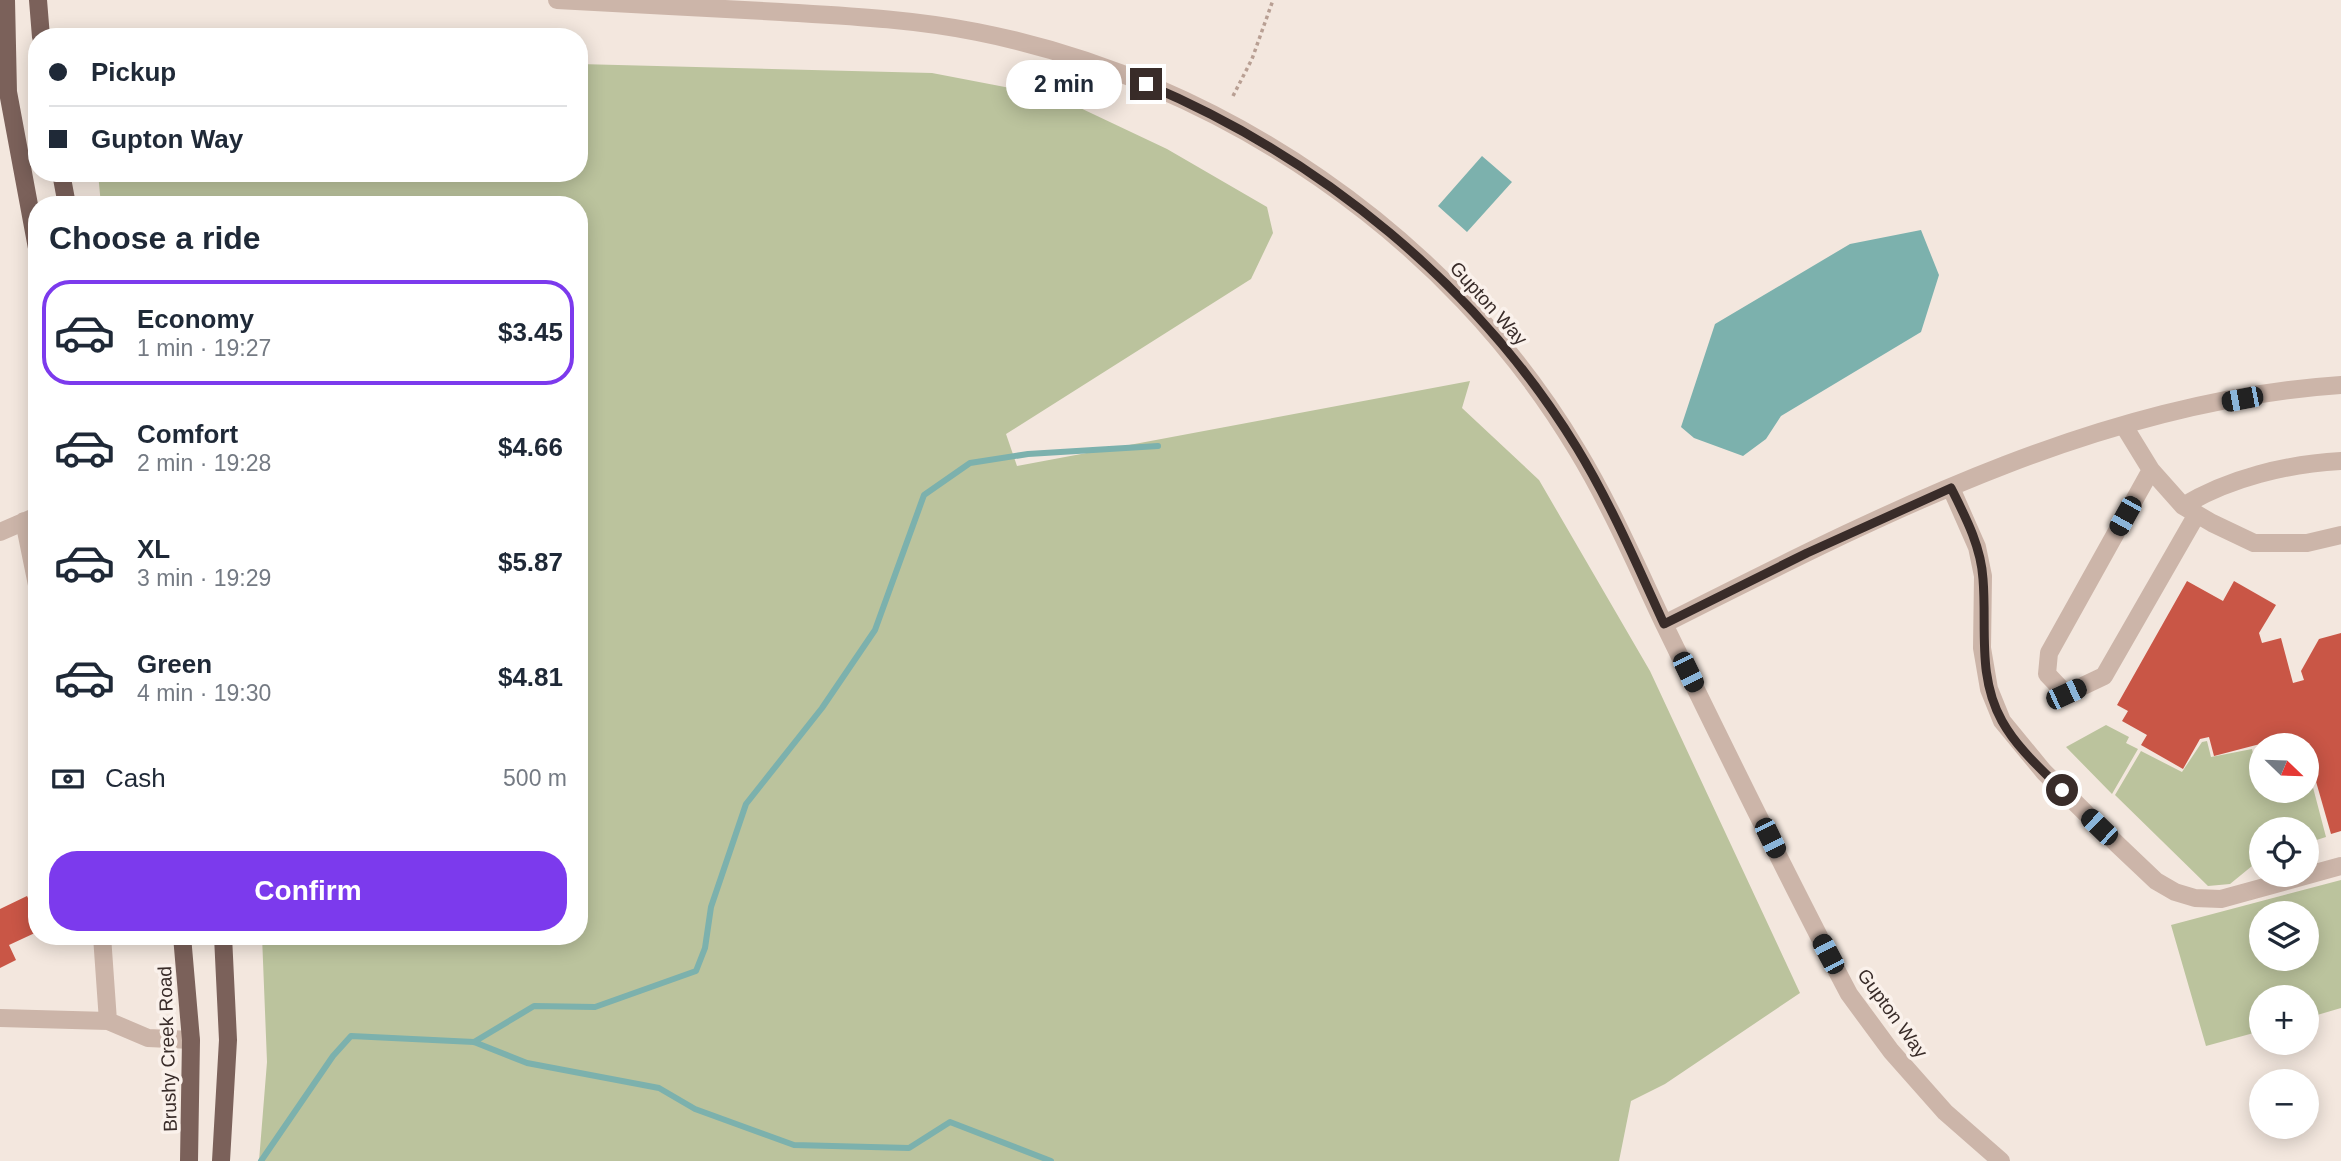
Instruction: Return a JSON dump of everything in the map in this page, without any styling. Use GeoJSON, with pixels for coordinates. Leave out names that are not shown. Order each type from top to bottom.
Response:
{"type":"FeatureCollection","features":[{"type":"Feature","properties":{"kind":"main road"},"geometry":{"type":"LineString","coordinates":[[6,0],[8,92],[28,200]]}},
{"type":"Feature","properties":{"kind":"main road"},"geometry":{"type":"LineString","coordinates":[[37,0],[40,28]]}},
{"type":"Feature","properties":{"kind":"main road","name":"Brushy Creek Road"},"geometry":{"type":"LineString","coordinates":[[183,945],[191,1040],[189,1161]]}},
{"type":"Feature","properties":{"kind":"main road"},"geometry":{"type":"LineString","coordinates":[[221,1161],[228,1040],[223,945]]}},
{"type":"Feature","properties":{"kind":"street","name":"Gupton Way"},"geometry":{"type":"LineString","coordinates":[[557,0],[893,19],[976,32],[1055,50],[1191,103],[1265,142],[1333,187],[1386,229],[1438,275],[1492,335],[1534,386],[1577,448],[1849,994],[1891,1051],[1945,1112],[2001,1161]]}},
{"type":"Feature","properties":{"kind":"street"},"geometry":{"type":"LineString","coordinates":[[1664,624],[1807,553],[2027,455],[2124,426],[2268,394],[2341,385]]}},
{"type":"Feature","properties":{"kind":"street"},"geometry":{"type":"LineString","coordinates":[[2124,426],[2151,470],[2190,510],[2253,543],[2307,543],[2341,535]]}},
{"type":"Feature","properties":{"kind":"street"},"geometry":{"type":"LineString","coordinates":[[2151,470],[2049,653],[2047,674],[2066,694],[2104,676],[2190,510],[2208,491],[2237,481],[2317,462],[2341,461]]}},
{"type":"Feature","properties":{"kind":"street"},"geometry":{"type":"LineString","coordinates":[[1951,488],[1977,547],[1983,576],[1982,648],[1989,689],[2002,721],[2028,755],[2155,881],[2175,892],[2195,898],[2221,899],[2341,866]]}},
{"type":"Feature","properties":{"kind":"street"},"geometry":{"type":"LineString","coordinates":[[0,532],[28,519]]}},
{"type":"Feature","properties":{"kind":"street"},"geometry":{"type":"LineString","coordinates":[[104,945],[108,1021]]}},
{"type":"Feature","properties":{"kind":"street"},"geometry":{"type":"LineString","coordinates":[[0,1018],[108,1021],[148,1038],[191,1040]]}},
{"type":"Feature","properties":{"kind":"path"},"geometry":{"type":"LineString","coordinates":[[1233,96],[1260,42],[1273,0]]}},
{"type":"Feature","properties":{"kind":"green space"},"geometry":{"type":"Polygon","coordinates":[[[588,64],[932,73],[1057,97],[1167,149],[1267,207],[1273,233],[1251,279],[1006,434],[1017,466],[1470,381],[1462,408],[1539,480],[1650,671],[1800,993],[1665,1084],[1631,1101],[1619,1161],[259,1161],[267,1062],[262,945],[588,945],[588,196],[100,196],[99,182],[588,182],[588,64]]]}},
{"type":"Feature","properties":{"kind":"green space"},"geometry":{"type":"Polygon","coordinates":[[[2106,725],[2129,737],[2126,743],[2138,749],[2112,794],[2066,747],[2106,725]]]}},
{"type":"Feature","properties":{"kind":"green space"},"geometry":{"type":"Polygon","coordinates":[[[2207,741],[2211,757],[2249,750],[2249,803],[2317,803],[2326,837],[2319,839],[2319,817],[2249,817],[2249,868],[2230,884],[2208,886],[2115,795],[2141,751],[2182,772],[2202,742],[2207,741]]]}},
{"type":"Feature","properties":{"kind":"green space"},"geometry":{"type":"Polygon","coordinates":[[[2341,880],[2341,1008],[2319,1014],[2319,985],[2249,985],[2249,1034],[2206,1046],[2171,925],[2249,904],[2249,971],[2319,971],[2319,901],[2262,901],[2341,880]]]}},
{"type":"Feature","properties":{"kind":"water"},"geometry":{"type":"Polygon","coordinates":[[[1482,156],[1512,182],[1467,232],[1438,206],[1482,156]]]}},
{"type":"Feature","properties":{"kind":"water"},"geometry":{"type":"Polygon","coordinates":[[[1921,230],[1939,275],[1921,332],[1781,416],[1766,439],[1743,456],[1694,438],[1681,427],[1715,324],[1850,244],[1921,230]]]}},
{"type":"Feature","properties":{"kind":"building"},"geometry":{"type":"Polygon","coordinates":[[[2187,581],[2223,601],[2234,581],[2276,605],[2259,633],[2262,643],[2281,638],[2293,683],[2304,680],[2301,671],[2319,639],[2341,633],[2341,831],[2331,834],[2319,792],[2319,733],[2249,733],[2249,747],[2214,756],[2209,737],[2200,739],[2183,769],[2141,745],[2147,735],[2122,721],[2128,711],[2117,705],[2187,581]]]}},
{"type":"Feature","properties":{"kind":"building"},"geometry":{"type":"Polygon","coordinates":[[[27,896],[28,898],[28,936],[9,945],[16,960],[0,968],[0,909],[27,896]]]}},
{"type":"Feature","properties":{"kind":"waterway"},"geometry":{"type":"LineString","coordinates":[[474,1042],[534,1006],[595,1007],[696,971],[705,948],[711,907],[746,804],[822,708],[875,630],[924,495],[970,463],[1028,454],[1158,446]]}},
{"type":"Feature","properties":{"kind":"waterway"},"geometry":{"type":"LineString","coordinates":[[261,1161],[333,1056],[351,1036],[474,1042],[527,1063],[659,1088],[695,1109],[794,1145],[909,1148],[950,1122],[1051,1161]]}},
{"type":"Feature","properties":{"kind":"route"},"geometry":{"type":"LineString","coordinates":[[1146,84],[1191,103],[1265,142],[1333,187],[1438,275],[1534,386],[1577,448],[1618,526],[1664,624],[1807,553],[1951,488],[1977,547],[1983,576],[1982,648],[1989,689],[2002,721],[2020,747],[2062,790]]}}]}
